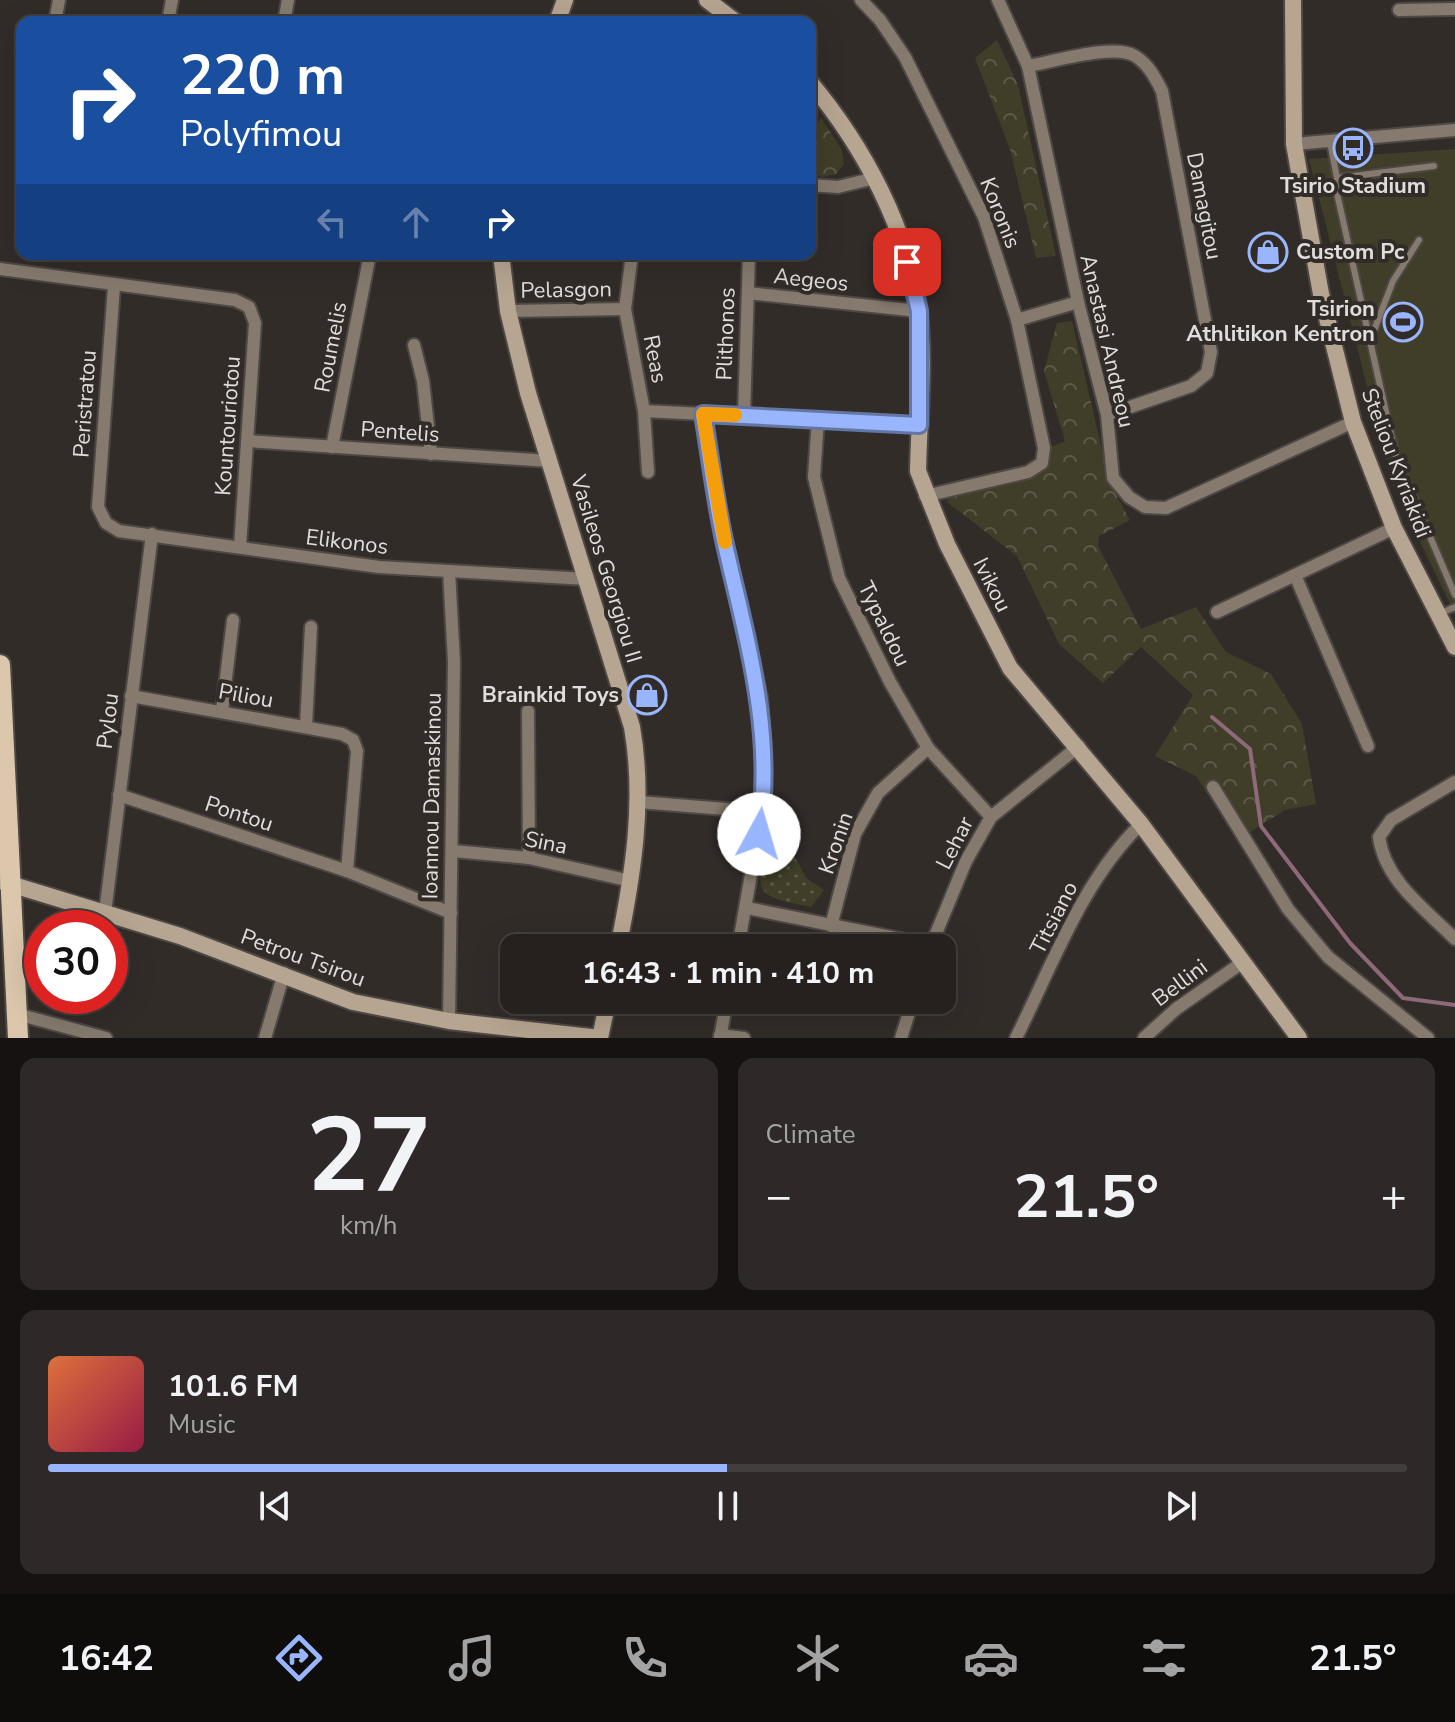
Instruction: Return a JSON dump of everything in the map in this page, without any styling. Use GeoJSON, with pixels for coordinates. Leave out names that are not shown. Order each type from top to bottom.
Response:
{"type":"FeatureCollection","features":[{"type":"Feature","properties":{"kind":"main road"},"geometry":{"type":"LineString","coordinates":[[0,665],[7,885],[18,1038]]}},
{"type":"Feature","properties":{"kind":"street"},"geometry":{"type":"LineString","coordinates":[[707,0],[728,16]]}},
{"type":"Feature","properties":{"kind":"street","name":"Koronis"},"geometry":{"type":"LineString","coordinates":[[861,0],[880,20],[905,57],[984,217],[1017,320],[1044,448],[1042,463],[1028,472],[925,496]]}},
{"type":"Feature","properties":{"kind":"street","name":"Anastasi Andreou"},"geometry":{"type":"LineString","coordinates":[[998,0],[1028,66],[1078,302],[1107,415],[1113,478],[1129,497],[1145,507],[1166,508],[1353,422]]}},
{"type":"Feature","properties":{"kind":"street","name":"Steliou Kyriakidi"},"geometry":{"type":"LineString","coordinates":[[1293,0],[1294,144],[1321,294],[1353,422],[1394,528],[1455,647]]}},
{"type":"Feature","properties":{"kind":"street"},"geometry":{"type":"LineString","coordinates":[[1399,10],[1455,9]]}},
{"type":"Feature","properties":{"kind":"street","name":"Damagitou"},"geometry":{"type":"LineString","coordinates":[[1028,66],[1109,52],[1132,54],[1150,69],[1162,91],[1211,352],[1207,373],[1191,386],[1107,415]]}},
{"type":"Feature","properties":{"kind":"street","name":"Ivikou"},"geometry":{"type":"LineString","coordinates":[[816,91],[875,178],[901,238],[919,311],[918,471],[925,496],[1010,668],[1079,746],[1141,824],[1299,1038]]}},
{"type":"Feature","properties":{"kind":"street"},"geometry":{"type":"LineString","coordinates":[[1294,144],[1455,130]]}},
{"type":"Feature","properties":{"kind":"street"},"geometry":{"type":"LineString","coordinates":[[816,185],[838,187],[875,178]]}},
{"type":"Feature","properties":{"kind":"street","name":"Roumelis"},"geometry":{"type":"LineString","coordinates":[[332,447],[369,260]]}},
{"type":"Feature","properties":{"kind":"street","name":"Vasileos Georgiou II"},"geometry":{"type":"LineString","coordinates":[[502,260],[508,311],[549,461],[632,727],[640,769],[631,881],[621,934]]}},
{"type":"Feature","properties":{"kind":"street","name":"Reas"},"geometry":{"type":"LineString","coordinates":[[631,260],[625,309],[644,411],[648,472]]}},
{"type":"Feature","properties":{"kind":"street","name":"Plithonos"},"geometry":{"type":"LineString","coordinates":[[744,416],[749,260]]}},
{"type":"Feature","properties":{"kind":"street"},"geometry":{"type":"LineString","coordinates":[[0,269],[114,286]]}},
{"type":"Feature","properties":{"kind":"street","name":"Kountouriotou"},"geometry":{"type":"LineString","coordinates":[[114,286],[235,300],[249,307],[255,323],[240,547]]}},
{"type":"Feature","properties":{"kind":"street","name":"Peristratou"},"geometry":{"type":"LineString","coordinates":[[106,523],[98,507],[114,286]]}},
{"type":"Feature","properties":{"kind":"street","name":"Aegeos"},"geometry":{"type":"LineString","coordinates":[[748,293],[919,311]]}},
{"type":"Feature","properties":{"kind":"street"},"geometry":{"type":"LineString","coordinates":[[1017,320],[1078,302]]}},
{"type":"Feature","properties":{"kind":"street","name":"Pelasgon"},"geometry":{"type":"LineString","coordinates":[[508,311],[625,309]]}},
{"type":"Feature","properties":{"kind":"street"},"geometry":{"type":"LineString","coordinates":[[414,345],[423,381],[431,454]]}},
{"type":"Feature","properties":{"kind":"street"},"geometry":{"type":"LineString","coordinates":[[644,411],[919,425]]}},
{"type":"Feature","properties":{"kind":"street"},"geometry":{"type":"LineString","coordinates":[[703,414],[723,536],[761,697],[765,752],[762,812],[741,934]]}},
{"type":"Feature","properties":{"kind":"street","name":"Typaldou"},"geometry":{"type":"LineString","coordinates":[[818,419],[814,477],[839,578],[890,682],[928,748],[991,817]]}},
{"type":"Feature","properties":{"kind":"street","name":"Pentelis"},"geometry":{"type":"LineString","coordinates":[[248,441],[549,461]]}},
{"type":"Feature","properties":{"kind":"street","name":"Elikonos"},"geometry":{"type":"LineString","coordinates":[[106,523],[119,531],[379,567],[587,579]]}},
{"type":"Feature","properties":{"kind":"street"},"geometry":{"type":"LineString","coordinates":[[1217,612],[1394,528]]}},
{"type":"Feature","properties":{"kind":"street","name":"Pylou"},"geometry":{"type":"LineString","coordinates":[[105,910],[152,534]]}},
{"type":"Feature","properties":{"kind":"street","name":"Ioannou Damaskinou"},"geometry":{"type":"LineString","coordinates":[[449,571],[454,662],[449,1021]]}},
{"type":"Feature","properties":{"kind":"street"},"geometry":{"type":"LineString","coordinates":[[1295,575],[1368,746]]}},
{"type":"Feature","properties":{"kind":"street"},"geometry":{"type":"LineString","coordinates":[[222,711],[233,620]]}},
{"type":"Feature","properties":{"kind":"street"},"geometry":{"type":"LineString","coordinates":[[306,727],[311,627]]}},
{"type":"Feature","properties":{"kind":"street","name":"Piliou"},"geometry":{"type":"LineString","coordinates":[[131,696],[306,727],[353,740],[357,751],[347,871]]}},
{"type":"Feature","properties":{"kind":"street"},"geometry":{"type":"LineString","coordinates":[[528,711],[529,858]]}},
{"type":"Feature","properties":{"kind":"street","name":"Lehar"},"geometry":{"type":"LineString","coordinates":[[936,934],[966,861],[991,817],[1079,746]]}},
{"type":"Feature","properties":{"kind":"street","name":"Kronin"},"geometry":{"type":"LineString","coordinates":[[831,926],[855,834],[878,793],[928,748]]}},
{"type":"Feature","properties":{"kind":"street"},"geometry":{"type":"LineString","coordinates":[[1455,782],[1391,820],[1379,837],[1382,859],[1393,876],[1455,939]]}},
{"type":"Feature","properties":{"kind":"street"},"geometry":{"type":"LineString","coordinates":[[1213,787],[1288,909],[1328,957],[1428,1038]]}},
{"type":"Feature","properties":{"kind":"street","name":"Pontou"},"geometry":{"type":"LineString","coordinates":[[119,795],[347,871],[451,913]]}},
{"type":"Feature","properties":{"kind":"street"},"geometry":{"type":"LineString","coordinates":[[639,802],[762,812]]}},
{"type":"Feature","properties":{"kind":"street","name":"Titsiano"},"geometry":{"type":"LineString","coordinates":[[1016,1038],[1095,880],[1119,845],[1141,824]]}},
{"type":"Feature","properties":{"kind":"street","name":"Sina"},"geometry":{"type":"LineString","coordinates":[[453,851],[529,858],[631,881]]}},
{"type":"Feature","properties":{"kind":"street","name":"Petrou Tsirou"},"geometry":{"type":"LineString","coordinates":[[7,885],[94,910]]}},
{"type":"Feature","properties":{"kind":"street"},"geometry":{"type":"LineString","coordinates":[[747,908],[871,934]]}},
{"type":"Feature","properties":{"kind":"street","name":"Petrou Tsirou"},"geometry":{"type":"LineString","coordinates":[[128,921],[284,973],[353,1002],[449,1021],[600,1038]]}},
{"type":"Feature","properties":{"kind":"street","name":"Bellini"},"geometry":{"type":"LineString","coordinates":[[1144,1038],[1176,1009],[1243,962]]}},
{"type":"Feature","properties":{"kind":"street"},"geometry":{"type":"LineString","coordinates":[[265,1038],[284,973]]}},
{"type":"Feature","properties":{"kind":"street"},"geometry":{"type":"LineString","coordinates":[[17,1014],[106,1038]]}},
{"type":"Feature","properties":{"kind":"street"},"geometry":{"type":"LineString","coordinates":[[600,1038],[605,1014]]}},
{"type":"Feature","properties":{"kind":"street"},"geometry":{"type":"LineString","coordinates":[[724,1014],[720,1037],[744,1038]]}},
{"type":"Feature","properties":{"kind":"street"},"geometry":{"type":"LineString","coordinates":[[901,1038],[909,1014]]}},
{"type":"Feature","properties":{"kind":"lane"},"geometry":{"type":"LineString","coordinates":[[1330,141],[1336,189],[1396,457],[1455,595]]}},
{"type":"Feature","properties":{"kind":"lane"},"geometry":{"type":"LineString","coordinates":[[1337,178],[1434,166]]}},
{"type":"Feature","properties":{"kind":"lane"},"geometry":{"type":"LineString","coordinates":[[1369,343],[1393,281],[1419,240]]}},
{"type":"Feature","properties":{"kind":"lane"},"geometry":{"type":"LineString","coordinates":[[1438,614],[1455,607]]}},
{"type":"Feature","properties":{"kind":"green space"},"geometry":{"type":"Polygon","coordinates":[[[997,40],[1018,85],[1056,256],[1036,258],[1010,149],[975,58],[997,40]]]}},
{"type":"Feature","properties":{"kind":"green space"},"geometry":{"type":"Polygon","coordinates":[[[821,118],[842,150],[844,164],[836,174],[823,177],[816,175],[816,128],[821,118]]]}},
{"type":"Feature","properties":{"kind":"green space","name":"Tsirion Athlitikon Kentron"},"geometry":{"type":"Polygon","coordinates":[[[1455,149],[1455,614],[1392,484],[1309,159],[1455,149]]]}},
{"type":"Feature","properties":{"kind":"green space"},"geometry":{"type":"Polygon","coordinates":[[[1072,321],[1110,484],[1130,520],[1099,536],[1098,546],[1141,629],[1196,607],[1226,652],[1271,674],[1302,724],[1316,804],[1285,810],[1237,840],[1196,776],[1155,756],[1193,695],[1141,647],[1103,683],[1059,644],[1017,556],[947,502],[951,494],[1032,477],[1049,448],[1065,441],[1044,371],[1057,323],[1072,321]]]}},
{"type":"Feature","properties":{"kind":"green space"},"geometry":{"type":"Polygon","coordinates":[[[767,836],[785,838],[806,878],[824,890],[811,907],[777,899],[762,889],[761,870],[767,836]]]}},
{"type":"Feature","properties":{"kind":"waterway"},"geometry":{"type":"LineString","coordinates":[[1212,717],[1250,749],[1261,826],[1350,943],[1403,998],[1455,1005]]}},
{"type":"Feature","properties":{"kind":"slow traffic"},"geometry":{"type":"LineString","coordinates":[[725,542],[703,414],[735,415]]}},
{"type":"Feature","properties":{"kind":"place","name":"Tsirio Stadium"},"geometry":{"type":"Point","coordinates":[1353,148]}},
{"type":"Feature","properties":{"kind":"place","name":"Custom Pc"},"geometry":{"type":"Point","coordinates":[1268,252]}},
{"type":"Feature","properties":{"kind":"place","name":"Tsirion Athlitikon Kentron"},"geometry":{"type":"Point","coordinates":[1403,322]}},
{"type":"Feature","properties":{"kind":"place","name":"Brainkid Toys"},"geometry":{"type":"Point","coordinates":[647,695]}},
{"type":"Feature","properties":{"kind":"route"},"geometry":{"type":"LineString","coordinates":[[759,834],[765,752],[761,697],[723,536],[703,414],[919,425],[919,311],[907,262]]}}]}
